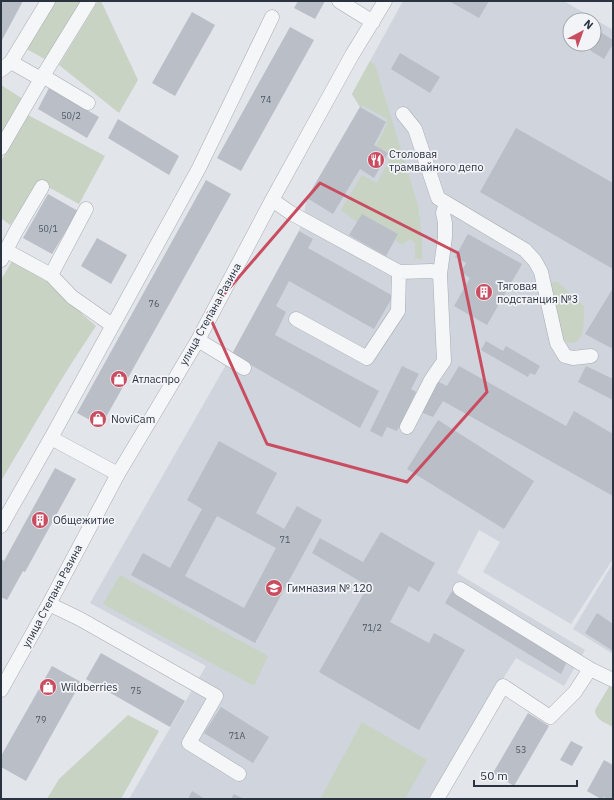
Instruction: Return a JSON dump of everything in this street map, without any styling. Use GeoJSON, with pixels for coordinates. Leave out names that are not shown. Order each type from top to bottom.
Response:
{"type":"FeatureCollection","features":[{"type":"Feature","properties":{"kind":"street"},"geometry":{"type":"LineString","coordinates":[[48,1],[6,66],[41,79],[46,78],[88,103]]}},
{"type":"Feature","properties":{"kind":"street"},"geometry":{"type":"LineString","coordinates":[[1,148],[89,1]]}},
{"type":"Feature","properties":{"kind":"street"},"geometry":{"type":"LineString","coordinates":[[339,1],[373,22]]}},
{"type":"Feature","properties":{"kind":"street","name":"улица Степана Разина"},"geometry":{"type":"LineString","coordinates":[[1,690],[49,604],[118,474],[198,340],[272,200],[352,55],[386,1]]}},
{"type":"Feature","properties":{"kind":"street"},"geometry":{"type":"LineString","coordinates":[[1,526],[199,168],[272,17]]}},
{"type":"Feature","properties":{"kind":"street"},"geometry":{"type":"LineString","coordinates":[[403,114],[415,129],[438,198],[526,250],[535,261],[541,272],[557,344],[565,356],[573,358],[591,356]]}},
{"type":"Feature","properties":{"kind":"street"},"geometry":{"type":"LineString","coordinates":[[42,187],[16,231],[4,256],[51,275],[72,297],[112,325]]}},
{"type":"Feature","properties":{"kind":"street"},"geometry":{"type":"LineString","coordinates":[[272,200],[290,213],[399,272],[432,271],[440,274]]}},
{"type":"Feature","properties":{"kind":"street"},"geometry":{"type":"LineString","coordinates":[[407,427],[431,380],[444,361],[440,274],[445,237],[443,213],[446,203]]}},
{"type":"Feature","properties":{"kind":"street"},"geometry":{"type":"LineString","coordinates":[[51,275],[86,209]]}},
{"type":"Feature","properties":{"kind":"street"},"geometry":{"type":"LineString","coordinates":[[296,319],[367,358],[398,311],[399,272]]}},
{"type":"Feature","properties":{"kind":"street"},"geometry":{"type":"LineString","coordinates":[[198,340],[244,368]]}},
{"type":"Feature","properties":{"kind":"street"},"geometry":{"type":"LineString","coordinates":[[51,438],[118,474]]}},
{"type":"Feature","properties":{"kind":"street"},"geometry":{"type":"LineString","coordinates":[[460,589],[590,669],[613,680]]}},
{"type":"Feature","properties":{"kind":"street"},"geometry":{"type":"LineString","coordinates":[[49,604],[80,619],[216,696],[189,743],[239,774]]}},
{"type":"Feature","properties":{"kind":"street"},"geometry":{"type":"LineString","coordinates":[[437,799],[503,686],[550,717],[575,692],[590,669]]}},
{"type":"Feature","properties":{"kind":"highlighted area"},"geometry":{"type":"Polygon","coordinates":[[[320,183],[458,253],[487,392],[407,482],[267,444],[208,313],[320,183]]]}},
{"type":"Feature","properties":{"kind":"shaded area"},"geometry":{"type":"Polygon","coordinates":[[[403,1],[564,1],[583,12],[562,12],[562,52],[602,52],[602,23],[613,30],[613,559],[571,624],[483,572],[500,542],[479,530],[457,573],[585,650],[564,686],[516,658],[428,799],[129,799],[206,666],[90,603],[227,363],[299,231],[307,198],[360,107],[352,94],[403,1]]]}},
{"type":"Feature","properties":{"kind":"shaded area"},"geometry":{"type":"Polygon","coordinates":[[[613,563],[613,654],[573,629],[613,563]]]}},
{"type":"Feature","properties":{"kind":"green space"},"geometry":{"type":"Polygon","coordinates":[[[51,1],[88,1],[50,62],[23,47],[51,1]]]}},
{"type":"Feature","properties":{"kind":"green space"},"geometry":{"type":"Polygon","coordinates":[[[98,1],[101,1],[138,80],[119,113],[59,65],[98,1]]]}},
{"type":"Feature","properties":{"kind":"green space"},"geometry":{"type":"Polygon","coordinates":[[[370,61],[375,65],[418,205],[422,239],[422,260],[415,258],[415,243],[410,239],[402,245],[395,240],[398,234],[362,214],[357,222],[341,210],[362,175],[377,183],[392,155],[376,146],[387,124],[387,119],[364,106],[360,107],[352,94],[370,61]]]}},
{"type":"Feature","properties":{"kind":"green space"},"geometry":{"type":"Polygon","coordinates":[[[1,85],[26,101],[1,145],[1,85]]]}},
{"type":"Feature","properties":{"kind":"green space"},"geometry":{"type":"Polygon","coordinates":[[[28,115],[105,156],[79,204],[41,183],[10,225],[1,218],[1,161],[28,115]]]}},
{"type":"Feature","properties":{"kind":"green space"},"geometry":{"type":"Polygon","coordinates":[[[12,261],[63,291],[82,314],[96,326],[59,383],[1,481],[1,280],[12,261]]]}},
{"type":"Feature","properties":{"kind":"green space"},"geometry":{"type":"Polygon","coordinates":[[[558,282],[584,306],[584,322],[581,336],[578,341],[573,343],[566,342],[557,336],[545,283],[558,282]]]}},
{"type":"Feature","properties":{"kind":"green space"},"geometry":{"type":"Polygon","coordinates":[[[120,575],[268,656],[254,686],[103,604],[120,575]]]}},
{"type":"Feature","properties":{"kind":"green space"},"geometry":{"type":"Polygon","coordinates":[[[613,684],[613,727],[599,719],[595,713],[595,710],[610,685],[613,684]]]}},
{"type":"Feature","properties":{"kind":"green space"},"geometry":{"type":"Polygon","coordinates":[[[128,715],[159,731],[121,799],[47,799],[59,779],[128,715]]]}},
{"type":"Feature","properties":{"kind":"green space"},"geometry":{"type":"Polygon","coordinates":[[[362,722],[427,760],[405,799],[320,799],[362,722]]]}},
{"type":"Feature","properties":{"kind":"building"},"geometry":{"type":"Polygon","coordinates":[[[1,1],[23,1],[1,42],[1,1]]]}},
{"type":"Feature","properties":{"kind":"building"},"geometry":{"type":"Polygon","coordinates":[[[298,1],[325,1],[315,19],[294,8],[298,1]]]}},
{"type":"Feature","properties":{"kind":"building"},"geometry":{"type":"Polygon","coordinates":[[[449,1],[489,1],[479,18],[449,1]]]}},
{"type":"Feature","properties":{"kind":"building"},"geometry":{"type":"Polygon","coordinates":[[[192,12],[215,25],[175,96],[152,83],[192,12]]]}},
{"type":"Feature","properties":{"kind":"building"},"geometry":{"type":"Polygon","coordinates":[[[290,27],[314,40],[241,171],[217,158],[290,27]]]}},
{"type":"Feature","properties":{"kind":"building"},"geometry":{"type":"Polygon","coordinates":[[[602,33],[613,40],[613,44],[604,59],[593,52],[602,52],[602,33]]]}},
{"type":"Feature","properties":{"kind":"building"},"geometry":{"type":"Polygon","coordinates":[[[400,53],[440,77],[430,93],[391,69],[400,53]]]}},
{"type":"Feature","properties":{"kind":"building"},"geometry":{"type":"Polygon","coordinates":[[[49,88],[99,117],[87,138],[38,109],[49,88]]]}},
{"type":"Feature","properties":{"kind":"building"},"geometry":{"type":"Polygon","coordinates":[[[360,107],[386,122],[374,145],[388,153],[374,178],[360,169],[333,214],[307,198],[360,107]]]}},
{"type":"Feature","properties":{"kind":"building"},"geometry":{"type":"Polygon","coordinates":[[[118,119],[179,156],[169,175],[108,138],[118,119]]]}},
{"type":"Feature","properties":{"kind":"building"},"geometry":{"type":"Polygon","coordinates":[[[516,128],[613,183],[613,269],[480,192],[516,128]]]}},
{"type":"Feature","properties":{"kind":"building"},"geometry":{"type":"Polygon","coordinates":[[[206,180],[231,194],[101,426],[77,413],[206,180]]]}},
{"type":"Feature","properties":{"kind":"building"},"geometry":{"type":"Polygon","coordinates":[[[48,194],[78,211],[52,254],[23,238],[48,194]]]}},
{"type":"Feature","properties":{"kind":"building"},"geometry":{"type":"Polygon","coordinates":[[[362,214],[398,234],[386,256],[349,235],[362,214]]]}},
{"type":"Feature","properties":{"kind":"building"},"geometry":{"type":"Polygon","coordinates":[[[299,231],[313,239],[308,248],[393,296],[374,329],[289,281],[276,306],[286,312],[275,335],[379,391],[360,428],[232,354],[299,231]]]}},
{"type":"Feature","properties":{"kind":"building","name":"Тяговая подстанция №3"},"geometry":{"type":"Polygon","coordinates":[[[468,234],[522,264],[487,325],[454,306],[470,278],[461,272],[466,263],[455,257],[468,234]]]}},
{"type":"Feature","properties":{"kind":"building"},"geometry":{"type":"Polygon","coordinates":[[[97,238],[127,255],[111,284],[81,266],[97,238]]]}},
{"type":"Feature","properties":{"kind":"building"},"geometry":{"type":"Polygon","coordinates":[[[613,288],[613,349],[585,334],[613,288]]]}},
{"type":"Feature","properties":{"kind":"building"},"geometry":{"type":"Polygon","coordinates":[[[486,341],[503,351],[506,346],[540,366],[535,375],[530,373],[528,377],[481,350],[486,341]]]}},
{"type":"Feature","properties":{"kind":"building"},"geometry":{"type":"Polygon","coordinates":[[[402,366],[419,374],[411,389],[416,392],[397,431],[387,427],[382,437],[370,431],[402,366]]]}},
{"type":"Feature","properties":{"kind":"building"},"geometry":{"type":"Polygon","coordinates":[[[459,366],[566,426],[574,411],[613,434],[613,496],[443,401],[433,417],[418,411],[435,380],[447,386],[459,366]]]}},
{"type":"Feature","properties":{"kind":"building"},"geometry":{"type":"Polygon","coordinates":[[[586,366],[613,379],[613,400],[578,382],[586,366]]]}},
{"type":"Feature","properties":{"kind":"building"},"geometry":{"type":"Polygon","coordinates":[[[438,420],[534,481],[504,529],[407,469],[438,420]]]}},
{"type":"Feature","properties":{"kind":"building"},"geometry":{"type":"Polygon","coordinates":[[[219,441],[277,473],[256,513],[284,529],[297,506],[322,520],[255,643],[131,575],[143,553],[170,568],[202,509],[187,500],[219,441]],[[217,516],[185,576],[244,608],[276,548],[217,516]]]}},
{"type":"Feature","properties":{"kind":"building","name":"Общежитие"},"geometry":{"type":"Polygon","coordinates":[[[55,468],[76,479],[25,572],[23,571],[7,600],[1,597],[1,559],[4,561],[55,468]]]}},
{"type":"Feature","properties":{"kind":"building"},"geometry":{"type":"Polygon","coordinates":[[[381,532],[435,563],[419,592],[409,586],[390,622],[429,643],[434,633],[465,650],[419,730],[319,672],[368,586],[312,553],[320,538],[363,562],[381,532]]]}},
{"type":"Feature","properties":{"kind":"building"},"geometry":{"type":"Polygon","coordinates":[[[452,591],[567,662],[561,674],[445,603],[452,591]]]}},
{"type":"Feature","properties":{"kind":"building"},"geometry":{"type":"Polygon","coordinates":[[[597,613],[613,624],[613,651],[585,633],[597,613]]]}},
{"type":"Feature","properties":{"kind":"building"},"geometry":{"type":"Polygon","coordinates":[[[101,653],[185,701],[170,727],[86,679],[101,653]]]}},
{"type":"Feature","properties":{"kind":"building"},"geometry":{"type":"Polygon","coordinates":[[[52,666],[81,682],[26,781],[1,767],[1,756],[52,666]]]}},
{"type":"Feature","properties":{"kind":"building"},"geometry":{"type":"Polygon","coordinates":[[[221,707],[269,737],[253,763],[204,733],[221,707]]]}},
{"type":"Feature","properties":{"kind":"building"},"geometry":{"type":"Polygon","coordinates":[[[528,713],[549,726],[514,786],[493,773],[528,713]]]}},
{"type":"Feature","properties":{"kind":"building"},"geometry":{"type":"Polygon","coordinates":[[[571,741],[583,747],[572,766],[560,760],[571,741]]]}},
{"type":"Feature","properties":{"kind":"building"},"geometry":{"type":"Polygon","coordinates":[[[604,760],[613,765],[613,799],[607,799],[604,797],[601,799],[587,791],[604,760]]]}},
{"type":"Feature","properties":{"kind":"building"},"geometry":{"type":"Polygon","coordinates":[[[192,791],[205,799],[188,799],[192,791]]]}},
{"type":"Feature","properties":{"kind":"building"},"geometry":{"type":"Polygon","coordinates":[[[234,794],[244,799],[231,799],[234,794]]]}},
{"type":"Feature","properties":{"kind":"place","name":"Столовая трамвайного депо"},"geometry":{"type":"Point","coordinates":[376,160]}},
{"type":"Feature","properties":{"kind":"place","name":"Тяговая подстанция №3"},"geometry":{"type":"Point","coordinates":[484,292]}},
{"type":"Feature","properties":{"kind":"place","name":"Атласпро"},"geometry":{"type":"Point","coordinates":[119,379]}},
{"type":"Feature","properties":{"kind":"place","name":"NoviСam"},"geometry":{"type":"Point","coordinates":[98,419]}},
{"type":"Feature","properties":{"kind":"place","name":"Общежитие"},"geometry":{"type":"Point","coordinates":[40,520]}},
{"type":"Feature","properties":{"kind":"place","name":"Гимназия № 120"},"geometry":{"type":"Point","coordinates":[274,588]}},
{"type":"Feature","properties":{"kind":"place","name":"Wildberries"},"geometry":{"type":"Point","coordinates":[48,687]}}]}
